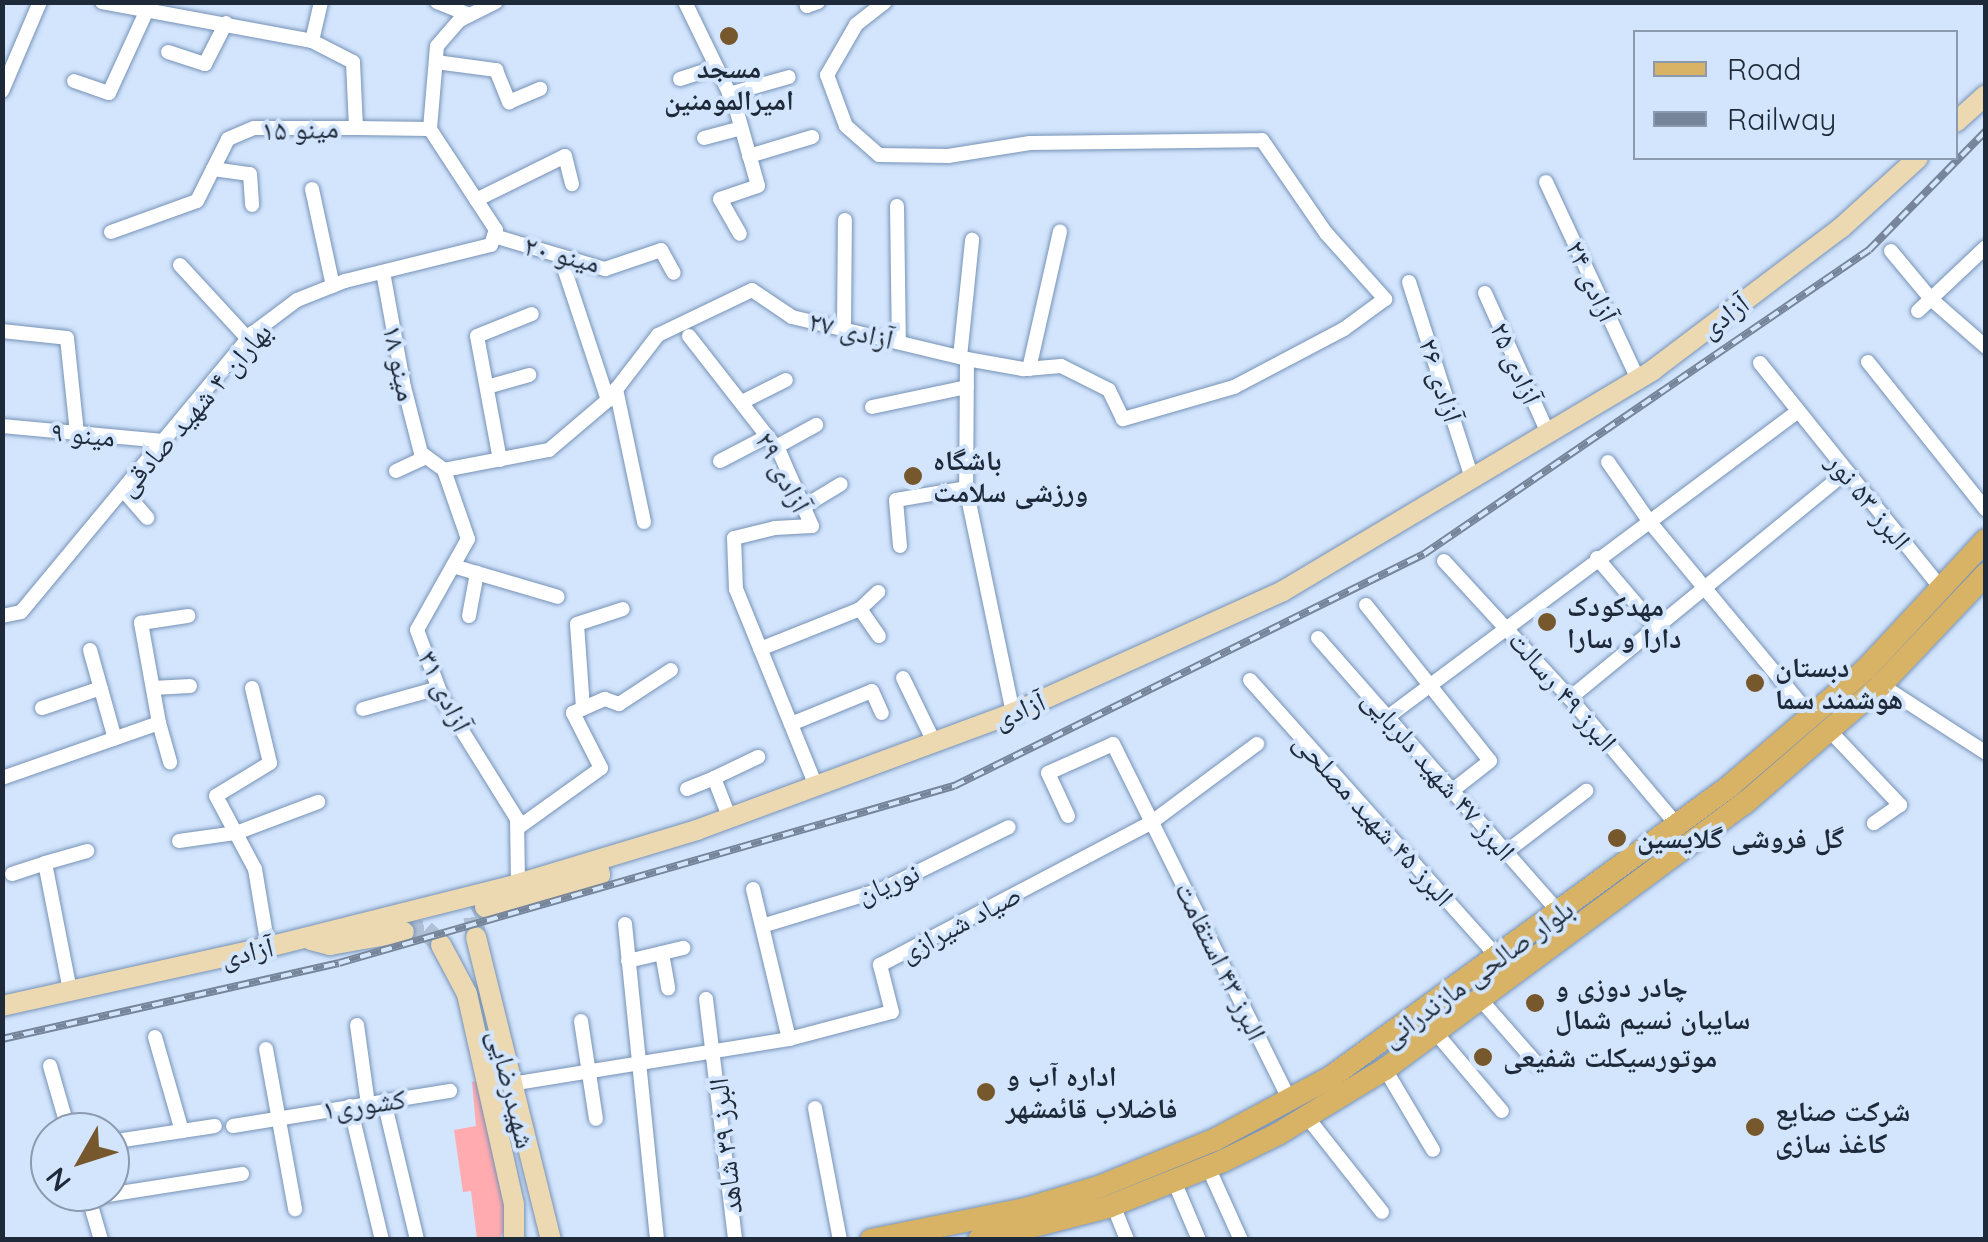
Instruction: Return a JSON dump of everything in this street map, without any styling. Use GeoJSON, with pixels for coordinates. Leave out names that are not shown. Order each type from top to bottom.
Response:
{"type":"FeatureCollection","features":[{"type":"Feature","properties":{"kind":"main road"},"geometry":{"type":"LineString","coordinates":[[1958,120],[1986,95]]}},
{"type":"Feature","properties":{"kind":"main road","name":"آزادی"},"geometry":{"type":"LineString","coordinates":[[2,1006],[268,947],[518,884],[817,788],[1013,713],[1283,592],[1638,379],[1842,228],[1916,160]]}},
{"type":"Feature","properties":{"kind":"main road","name":"بلوار صالحی مازندرانی"},"geometry":{"type":"LineString","coordinates":[[871,1240],[1025,1209],[1101,1186],[1298,1109],[1385,1069],[1745,803],[1986,540]]}},
{"type":"Feature","properties":{"kind":"main road","name":"بلوار صالحی مازندرانی"},"geometry":{"type":"LineString","coordinates":[[979,1240],[1034,1233],[1174,1181],[1208,1167],[1298,1109],[1677,825],[1881,685],[1981,588]]}},
{"type":"Feature","properties":{"kind":"main road"},"geometry":{"type":"LineString","coordinates":[[485,907],[592,879],[600,875],[597,860]]}},
{"type":"Feature","properties":{"kind":"main road"},"geometry":{"type":"LineString","coordinates":[[304,938],[330,945],[404,932]]}},
{"type":"Feature","properties":{"kind":"main road","name":"شهیدرضایی"},"geometry":{"type":"LineString","coordinates":[[476,937],[547,1237]]}},
{"type":"Feature","properties":{"kind":"main road","name":"شهیدرضایی"},"geometry":{"type":"LineString","coordinates":[[441,945],[466,994],[514,1204],[516,1238]]}},
{"type":"Feature","properties":{"kind":"main road"},"geometry":{"type":"LineString","coordinates":[[1502,954],[1520,972]]}},
{"type":"Feature","properties":{"kind":"main road"},"geometry":{"type":"LineString","coordinates":[[466,994],[488,989]]}},
{"type":"Feature","properties":{"kind":"main road"},"geometry":{"type":"LineString","coordinates":[[1446,995],[1460,1003],[1461,1016]]}},
{"type":"Feature","properties":{"kind":"street"},"geometry":{"type":"LineString","coordinates":[[2,90],[40,2]]}},
{"type":"Feature","properties":{"kind":"street","name":"مینو ۱۵"},"geometry":{"type":"LineString","coordinates":[[102,2],[312,41],[354,62],[356,128]]}},
{"type":"Feature","properties":{"kind":"street"},"geometry":{"type":"LineString","coordinates":[[312,41],[321,2]]}},
{"type":"Feature","properties":{"kind":"street"},"geometry":{"type":"LineString","coordinates":[[437,2],[470,15]]}},
{"type":"Feature","properties":{"kind":"street"},"geometry":{"type":"LineString","coordinates":[[494,236],[496,230],[430,129],[437,46],[460,20],[496,2]]}},
{"type":"Feature","properties":{"kind":"street"},"geometry":{"type":"LineString","coordinates":[[685,2],[729,94],[758,186],[720,199],[740,234]]}},
{"type":"Feature","properties":{"kind":"street"},"geometry":{"type":"LineString","coordinates":[[806,2],[806,6],[818,2]]}},
{"type":"Feature","properties":{"kind":"street","name":"آزادی ۲۷"},"geometry":{"type":"LineString","coordinates":[[444,470],[549,450],[612,395],[658,336],[752,290],[792,317],[963,358],[1029,369],[1062,366],[1109,390],[1124,419],[1234,387],[1344,329],[1384,299],[1326,233],[1262,140],[1030,143],[948,156],[879,155],[846,126],[827,75],[856,25],[885,2]]}},
{"type":"Feature","properties":{"kind":"street"},"geometry":{"type":"LineString","coordinates":[[74,81],[109,92],[147,10]]}},
{"type":"Feature","properties":{"kind":"street"},"geometry":{"type":"LineString","coordinates":[[168,52],[205,64],[226,22]]}},
{"type":"Feature","properties":{"kind":"street"},"geometry":{"type":"LineString","coordinates":[[436,62],[496,70],[509,102],[540,89]]}},
{"type":"Feature","properties":{"kind":"street"},"geometry":{"type":"LineString","coordinates":[[680,80],[716,68]]}},
{"type":"Feature","properties":{"kind":"street"},"geometry":{"type":"LineString","coordinates":[[729,94],[789,77]]}},
{"type":"Feature","properties":{"kind":"street","name":"مینو ۱۵"},"geometry":{"type":"LineString","coordinates":[[110,232],[198,201],[228,139],[254,128],[430,129]]}},
{"type":"Feature","properties":{"kind":"street"},"geometry":{"type":"LineString","coordinates":[[704,138],[741,128]]}},
{"type":"Feature","properties":{"kind":"street"},"geometry":{"type":"LineString","coordinates":[[749,156],[812,137]]}},
{"type":"Feature","properties":{"kind":"street"},"geometry":{"type":"LineString","coordinates":[[476,200],[565,156],[572,184]]}},
{"type":"Feature","properties":{"kind":"street"},"geometry":{"type":"LineString","coordinates":[[213,170],[250,174],[252,205]]}},
{"type":"Feature","properties":{"kind":"street","name":"آزادی ۲۴"},"geometry":{"type":"LineString","coordinates":[[1546,182],[1638,379]]}},
{"type":"Feature","properties":{"kind":"street"},"geometry":{"type":"LineString","coordinates":[[312,188],[332,286]]}},
{"type":"Feature","properties":{"kind":"street"},"geometry":{"type":"LineString","coordinates":[[898,206],[899,341]]}},
{"type":"Feature","properties":{"kind":"street"},"geometry":{"type":"LineString","coordinates":[[844,327],[845,220]]}},
{"type":"Feature","properties":{"kind":"street"},"geometry":{"type":"LineString","coordinates":[[1029,369],[1060,231]]}},
{"type":"Feature","properties":{"kind":"street","name":"بهاران ۴ شهید صادقی"},"geometry":{"type":"LineString","coordinates":[[2,616],[21,612],[248,339],[297,300],[332,286],[491,245],[494,236]]}},
{"type":"Feature","properties":{"kind":"street","name":"مینو ۲۰"},"geometry":{"type":"LineString","coordinates":[[494,236],[605,269],[661,250],[674,273]]}},
{"type":"Feature","properties":{"kind":"street"},"geometry":{"type":"LineString","coordinates":[[972,240],[963,358],[966,488],[1013,713]]}},
{"type":"Feature","properties":{"kind":"street"},"geometry":{"type":"LineString","coordinates":[[1918,311],[1986,247]]}},
{"type":"Feature","properties":{"kind":"street"},"geometry":{"type":"LineString","coordinates":[[1891,252],[1931,299],[1986,347]]}},
{"type":"Feature","properties":{"kind":"street"},"geometry":{"type":"LineString","coordinates":[[560,256],[612,395],[644,522]]}},
{"type":"Feature","properties":{"kind":"street"},"geometry":{"type":"LineString","coordinates":[[180,265],[248,339]]}},
{"type":"Feature","properties":{"kind":"street","name":"مینو ۱۸"},"geometry":{"type":"LineString","coordinates":[[382,272],[404,387],[424,455]]}},
{"type":"Feature","properties":{"kind":"street","name":"آزادی ۲۶"},"geometry":{"type":"LineString","coordinates":[[1409,282],[1472,478]]}},
{"type":"Feature","properties":{"kind":"street","name":"آزادی ۲۵"},"geometry":{"type":"LineString","coordinates":[[1485,293],[1548,433]]}},
{"type":"Feature","properties":{"kind":"street"},"geometry":{"type":"LineString","coordinates":[[500,460],[477,336],[532,314]]}},
{"type":"Feature","properties":{"kind":"street"},"geometry":{"type":"LineString","coordinates":[[2,331],[67,338],[77,433]]}},
{"type":"Feature","properties":{"kind":"street","name":"آزادی ۲۹"},"geometry":{"type":"LineString","coordinates":[[689,336],[772,442],[812,526],[775,528],[734,538],[736,589],[817,788]]}},
{"type":"Feature","properties":{"kind":"street"},"geometry":{"type":"LineString","coordinates":[[1868,362],[1986,510]]}},
{"type":"Feature","properties":{"kind":"street","name":"البرز ۵۳ نور"},"geometry":{"type":"LineString","coordinates":[[1760,363],[1942,589]]}},
{"type":"Feature","properties":{"kind":"street"},"geometry":{"type":"LineString","coordinates":[[487,387],[529,376]]}},
{"type":"Feature","properties":{"kind":"street"},"geometry":{"type":"LineString","coordinates":[[742,402],[786,380]]}},
{"type":"Feature","properties":{"kind":"street"},"geometry":{"type":"LineString","coordinates":[[872,407],[966,387]]}},
{"type":"Feature","properties":{"kind":"street"},"geometry":{"type":"LineString","coordinates":[[1388,716],[1796,412]]}},
{"type":"Feature","properties":{"kind":"street"},"geometry":{"type":"LineString","coordinates":[[720,460],[816,425]]}},
{"type":"Feature","properties":{"kind":"street","name":"مینو ۹"},"geometry":{"type":"LineString","coordinates":[[2,426],[163,441]]}},
{"type":"Feature","properties":{"kind":"street"},"geometry":{"type":"LineString","coordinates":[[396,471],[424,455],[444,470]]}},
{"type":"Feature","properties":{"kind":"street"},"geometry":{"type":"LineString","coordinates":[[1608,462],[1649,521],[1704,588],[1821,724],[1900,805],[1874,823]]}},
{"type":"Feature","properties":{"kind":"street","name":"آزادی ۳۱"},"geometry":{"type":"LineString","coordinates":[[444,470],[468,538],[417,630],[438,688],[519,827]]}},
{"type":"Feature","properties":{"kind":"street"},"geometry":{"type":"LineString","coordinates":[[1570,698],[1846,472]]}},
{"type":"Feature","properties":{"kind":"street"},"geometry":{"type":"LineString","coordinates":[[803,507],[842,484]]}},
{"type":"Feature","properties":{"kind":"street"},"geometry":{"type":"LineString","coordinates":[[900,546],[896,500],[966,488]]}},
{"type":"Feature","properties":{"kind":"street"},"geometry":{"type":"LineString","coordinates":[[123,490],[147,518]]}},
{"type":"Feature","properties":{"kind":"street"},"geometry":{"type":"LineString","coordinates":[[1597,558],[1656,628]]}},
{"type":"Feature","properties":{"kind":"street","name":"البرز ۴۹ رسالت"},"geometry":{"type":"LineString","coordinates":[[1444,561],[1570,698],[1677,825]]}},
{"type":"Feature","properties":{"kind":"street"},"geometry":{"type":"LineString","coordinates":[[453,566],[558,597]]}},
{"type":"Feature","properties":{"kind":"street"},"geometry":{"type":"LineString","coordinates":[[470,616],[478,573]]}},
{"type":"Feature","properties":{"kind":"street"},"geometry":{"type":"LineString","coordinates":[[760,649],[860,609],[878,592]]}},
{"type":"Feature","properties":{"kind":"street"},"geometry":{"type":"LineString","coordinates":[[1366,605],[1490,761],[1453,790]]}},
{"type":"Feature","properties":{"kind":"street"},"geometry":{"type":"LineString","coordinates":[[860,609],[879,636]]}},
{"type":"Feature","properties":{"kind":"street"},"geometry":{"type":"LineString","coordinates":[[583,708],[577,624],[623,610]]}},
{"type":"Feature","properties":{"kind":"street"},"geometry":{"type":"LineString","coordinates":[[170,762],[141,623],[188,616]]}},
{"type":"Feature","properties":{"kind":"street","name":"البرز ۴۷ شهید دلربایی"},"geometry":{"type":"LineString","coordinates":[[1318,638],[1559,912]]}},
{"type":"Feature","properties":{"kind":"street"},"geometry":{"type":"LineString","coordinates":[[90,650],[115,739]]}},
{"type":"Feature","properties":{"kind":"street"},"geometry":{"type":"LineString","coordinates":[[518,884],[519,827],[601,768],[573,714],[606,699],[619,704],[670,670]]}},
{"type":"Feature","properties":{"kind":"street"},"geometry":{"type":"LineString","coordinates":[[903,678],[935,744]]}},
{"type":"Feature","properties":{"kind":"street","name":"البرز ۴۵ شهید مصلحی"},"geometry":{"type":"LineString","coordinates":[[1250,680],[1502,954]]}},
{"type":"Feature","properties":{"kind":"street"},"geometry":{"type":"LineString","coordinates":[[1881,685],[1986,753]]}},
{"type":"Feature","properties":{"kind":"street"},"geometry":{"type":"LineString","coordinates":[[153,688],[190,686]]}},
{"type":"Feature","properties":{"kind":"street"},"geometry":{"type":"LineString","coordinates":[[42,708],[101,688]]}},
{"type":"Feature","properties":{"kind":"street"},"geometry":{"type":"LineString","coordinates":[[252,688],[270,764],[216,796],[255,870],[268,947]]}},
{"type":"Feature","properties":{"kind":"street"},"geometry":{"type":"LineString","coordinates":[[363,709],[438,688]]}},
{"type":"Feature","properties":{"kind":"street"},"geometry":{"type":"LineString","coordinates":[[791,724],[872,691],[882,713]]}},
{"type":"Feature","properties":{"kind":"street"},"geometry":{"type":"LineString","coordinates":[[2,778],[160,724]]}},
{"type":"Feature","properties":{"kind":"street","name":"البرز ۴۳ استقامت"},"geometry":{"type":"LineString","coordinates":[[1068,816],[1048,773],[1113,744],[1298,1109],[1382,1212]]}},
{"type":"Feature","properties":{"kind":"street","name":"صیاد شیرازی"},"geometry":{"type":"LineString","coordinates":[[511,1084],[790,1039],[892,1012],[880,965],[1152,822],[1256,744]]}},
{"type":"Feature","properties":{"kind":"street"},"geometry":{"type":"LineString","coordinates":[[688,789],[758,757]]}},
{"type":"Feature","properties":{"kind":"street"},"geometry":{"type":"LineString","coordinates":[[714,778],[730,818]]}},
{"type":"Feature","properties":{"kind":"street"},"geometry":{"type":"LineString","coordinates":[[1506,852],[1586,792]]}},
{"type":"Feature","properties":{"kind":"street"},"geometry":{"type":"LineString","coordinates":[[179,841],[236,833],[318,802]]}},
{"type":"Feature","properties":{"kind":"street","name":"نوریان"},"geometry":{"type":"LineString","coordinates":[[762,926],[883,889],[1008,828]]}},
{"type":"Feature","properties":{"kind":"street"},"geometry":{"type":"LineString","coordinates":[[12,874],[87,850]]}},
{"type":"Feature","properties":{"kind":"street"},"geometry":{"type":"LineString","coordinates":[[44,863],[70,991]]}},
{"type":"Feature","properties":{"kind":"street"},"geometry":{"type":"LineString","coordinates":[[753,888],[790,1039]]}},
{"type":"Feature","properties":{"kind":"street"},"geometry":{"type":"LineString","coordinates":[[625,924],[657,1240]]}},
{"type":"Feature","properties":{"kind":"street"},"geometry":{"type":"LineString","coordinates":[[628,961],[683,948]]}},
{"type":"Feature","properties":{"kind":"street"},"geometry":{"type":"LineString","coordinates":[[662,953],[668,988]]}},
{"type":"Feature","properties":{"kind":"street","name":"البرز ۳۹ شاهد"},"geometry":{"type":"LineString","coordinates":[[706,999],[735,1240]]}},
{"type":"Feature","properties":{"kind":"street"},"geometry":{"type":"LineString","coordinates":[[1482,1000],[1538,1064]]}},
{"type":"Feature","properties":{"kind":"street"},"geometry":{"type":"LineString","coordinates":[[580,1020],[596,1119]]}},
{"type":"Feature","properties":{"kind":"street"},"geometry":{"type":"LineString","coordinates":[[357,1025],[368,1104]]}},
{"type":"Feature","properties":{"kind":"street"},"geometry":{"type":"LineString","coordinates":[[1436,1034],[1502,1111]]}},
{"type":"Feature","properties":{"kind":"street"},"geometry":{"type":"LineString","coordinates":[[155,1037],[182,1132]]}},
{"type":"Feature","properties":{"kind":"street"},"geometry":{"type":"LineString","coordinates":[[266,1050],[295,1210]]}},
{"type":"Feature","properties":{"kind":"street"},"geometry":{"type":"LineString","coordinates":[[50,1066],[64,1112]]}},
{"type":"Feature","properties":{"kind":"street"},"geometry":{"type":"LineString","coordinates":[[1385,1069],[1433,1150]]}},
{"type":"Feature","properties":{"kind":"street","name":"کشوری۱"},"geometry":{"type":"LineString","coordinates":[[234,1126],[450,1092]]}},
{"type":"Feature","properties":{"kind":"street"},"geometry":{"type":"LineString","coordinates":[[384,1102],[417,1240]]}},
{"type":"Feature","properties":{"kind":"street"},"geometry":{"type":"LineString","coordinates":[[350,1106],[382,1240]]}},
{"type":"Feature","properties":{"kind":"street"},"geometry":{"type":"LineString","coordinates":[[815,1108],[840,1240]]}},
{"type":"Feature","properties":{"kind":"street"},"geometry":{"type":"LineString","coordinates":[[130,1139],[215,1126]]}},
{"type":"Feature","properties":{"kind":"street"},"geometry":{"type":"LineString","coordinates":[[1208,1167],[1241,1240]]}},
{"type":"Feature","properties":{"kind":"street"},"geometry":{"type":"LineString","coordinates":[[130,1189],[242,1174]]}},
{"type":"Feature","properties":{"kind":"street"},"geometry":{"type":"LineString","coordinates":[[1174,1181],[1199,1240]]}},
{"type":"Feature","properties":{"kind":"street"},"geometry":{"type":"LineString","coordinates":[[1113,1205],[1127,1240]]}},
{"type":"Feature","properties":{"kind":"street"},"geometry":{"type":"LineString","coordinates":[[93,1212],[101,1240]]}},
{"type":"Feature","properties":{"kind":"shaded area"},"geometry":{"type":"Polygon","coordinates":[[[477,1081],[510,1222],[499,1239],[477,1239],[471,1191],[463,1192],[454,1130],[476,1126],[472,1082],[477,1081]]]}},
{"type":"Feature","properties":{"kind":"tunnel"},"geometry":{"type":"LineString","coordinates":[[476,937],[473,913],[485,907]]}},
{"type":"Feature","properties":{"kind":"tunnel"},"geometry":{"type":"LineString","coordinates":[[404,932],[425,930],[441,945]]}},
{"type":"Feature","properties":{"kind":"railway"},"geometry":{"type":"LineString","coordinates":[[1958,159],[1986,131]]}},
{"type":"Feature","properties":{"kind":"railway"},"geometry":{"type":"LineString","coordinates":[[2,1039],[339,963],[954,786],[1424,554],[1869,250],[1957,160]]}},
{"type":"Feature","properties":{"kind":"place","name":"مسجد امیرالمومنین"},"geometry":{"type":"Point","coordinates":[729,36]}},
{"type":"Feature","properties":{"kind":"place","name":"باشگاه ورزشی سلامت"},"geometry":{"type":"Point","coordinates":[913,476]}},
{"type":"Feature","properties":{"kind":"place","name":"مهدکودک دارا و سارا"},"geometry":{"type":"Point","coordinates":[1547,622]}},
{"type":"Feature","properties":{"kind":"place","name":"دبستان هوشمند سما"},"geometry":{"type":"Point","coordinates":[1755,683]}},
{"type":"Feature","properties":{"kind":"place","name":"گل فروشی گلایسین"},"geometry":{"type":"Point","coordinates":[1617,838]}},
{"type":"Feature","properties":{"kind":"place","name":"چادر دوزی و سایبان نسیم شمال"},"geometry":{"type":"Point","coordinates":[1535,1003]}},
{"type":"Feature","properties":{"kind":"place","name":"موتورسیکلت شفیعی"},"geometry":{"type":"Point","coordinates":[1483,1057]}},
{"type":"Feature","properties":{"kind":"place","name":"اداره آب و فاضلاب قائمشهر"},"geometry":{"type":"Point","coordinates":[986,1092]}},
{"type":"Feature","properties":{"kind":"place","name":"شرکت صنایع کاغذ سازی"},"geometry":{"type":"Point","coordinates":[1755,1127]}}]}
